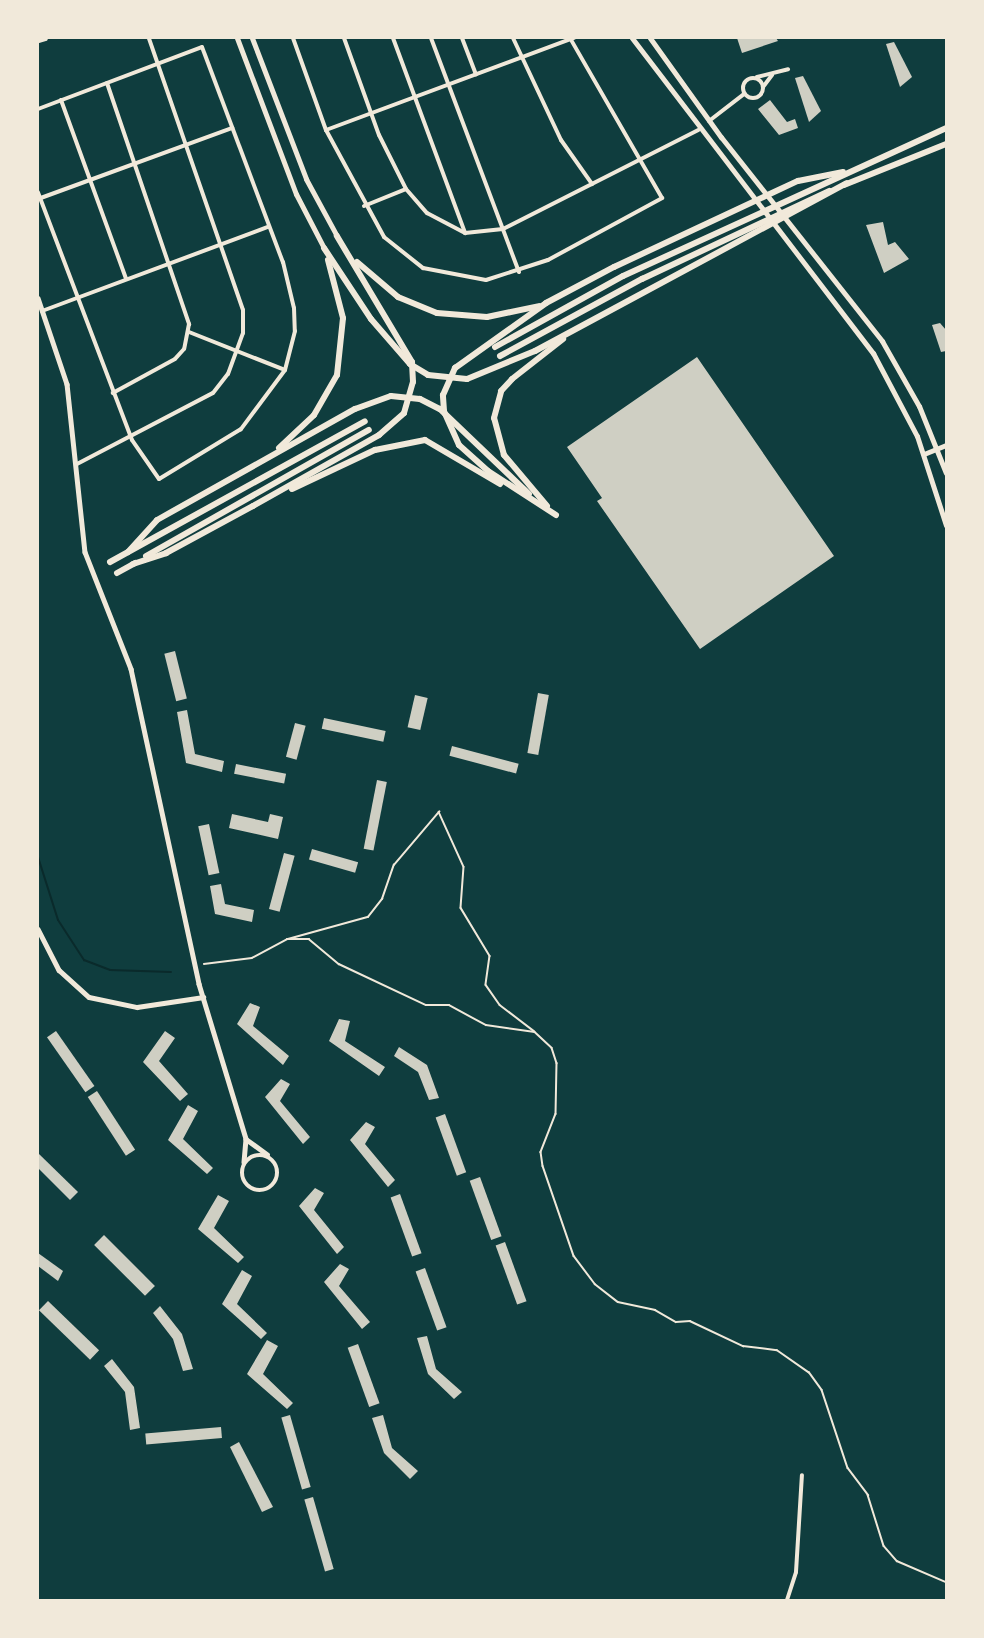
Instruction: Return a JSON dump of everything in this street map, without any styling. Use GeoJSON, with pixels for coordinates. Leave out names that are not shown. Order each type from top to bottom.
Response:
{"type":"FeatureCollection","features":[{"type":"Feature","properties":{"kind":"highway"},"geometry":{"type":"LineString","coordinates":[[495,347],[623,276],[843,172],[946,128]]}},
{"type":"Feature","properties":{"kind":"highway"},"geometry":{"type":"LineString","coordinates":[[500,356],[847,183],[946,144]]}},
{"type":"Feature","properties":{"kind":"highway"},"geometry":{"type":"LineString","coordinates":[[556,515],[471,458],[444,411],[449,378],[465,357],[546,303],[733,207],[798,180],[843,172]]}},
{"type":"Feature","properties":{"kind":"highway"},"geometry":{"type":"LineString","coordinates":[[324,248],[394,348],[428,375],[478,377],[535,351],[750,230]]}},
{"type":"Feature","properties":{"kind":"highway"},"geometry":{"type":"LineString","coordinates":[[337,236],[382,286],[437,313],[487,316],[546,303]]}},
{"type":"Feature","properties":{"kind":"highway"},"geometry":{"type":"LineString","coordinates":[[133,564],[166,553],[379,435],[410,399],[414,372],[407,348],[337,236]]}},
{"type":"Feature","properties":{"kind":"highway"},"geometry":{"type":"LineString","coordinates":[[265,459],[314,415],[337,375],[343,318],[324,248]]}},
{"type":"Feature","properties":{"kind":"highway"},"geometry":{"type":"LineString","coordinates":[[556,515],[504,455],[494,418],[501,392],[512,379],[580,326]]}},
{"type":"Feature","properties":{"kind":"highway"},"geometry":{"type":"LineString","coordinates":[[128,552],[157,520],[375,400],[420,399],[451,417],[509,478],[556,515]]}},
{"type":"Feature","properties":{"kind":"highway"},"geometry":{"type":"LineString","coordinates":[[110,562],[365,421]]}},
{"type":"Feature","properties":{"kind":"highway"},"geometry":{"type":"LineString","coordinates":[[117,573],[369,430]]}},
{"type":"Feature","properties":{"kind":"highway"},"geometry":{"type":"LineString","coordinates":[[253,506],[375,450],[425,440],[556,515]]}},
{"type":"Feature","properties":{"kind":"main road"},"geometry":{"type":"LineString","coordinates":[[38,40],[45,38]]}},
{"type":"Feature","properties":{"kind":"main road"},"geometry":{"type":"LineString","coordinates":[[237,38],[292,184],[324,248]]}},
{"type":"Feature","properties":{"kind":"main road"},"geometry":{"type":"LineString","coordinates":[[252,38],[306,179],[337,236]]}},
{"type":"Feature","properties":{"kind":"main road"},"geometry":{"type":"LineString","coordinates":[[632,38],[698,130],[855,326],[898,396],[924,454],[946,525]]}},
{"type":"Feature","properties":{"kind":"main road"},"geometry":{"type":"LineString","coordinates":[[650,38],[709,121],[868,320],[907,382],[938,449],[946,473]]}},
{"type":"Feature","properties":{"kind":"main road"},"geometry":{"type":"LineString","coordinates":[[698,130],[709,121]]}},
{"type":"Feature","properties":{"kind":"street"},"geometry":{"type":"LineString","coordinates":[[77,464],[132,440],[213,393],[238,352],[243,310],[149,38]]}},
{"type":"Feature","properties":{"kind":"street"},"geometry":{"type":"LineString","coordinates":[[293,38],[326,130],[364,206],[384,237],[423,268],[479,280],[519,272],[659,203],[662,198],[644,158],[571,38],[326,130]]}},
{"type":"Feature","properties":{"kind":"street"},"geometry":{"type":"LineString","coordinates":[[344,38],[371,113],[406,189],[427,213],[465,232],[502,229],[698,130]]}},
{"type":"Feature","properties":{"kind":"street"},"geometry":{"type":"LineString","coordinates":[[393,38],[465,232]]}},
{"type":"Feature","properties":{"kind":"street"},"geometry":{"type":"LineString","coordinates":[[431,38],[519,272]]}},
{"type":"Feature","properties":{"kind":"street"},"geometry":{"type":"LineString","coordinates":[[462,38],[476,74]]}},
{"type":"Feature","properties":{"kind":"street"},"geometry":{"type":"LineString","coordinates":[[513,38],[561,140],[592,184]]}},
{"type":"Feature","properties":{"kind":"street"},"geometry":{"type":"LineString","coordinates":[[38,109],[202,47],[268,226],[294,308],[295,331],[285,370],[241,429],[159,479],[132,440],[38,192]]}},
{"type":"Feature","properties":{"kind":"street"},"geometry":{"type":"LineString","coordinates":[[709,121],[744,94],[745,81],[788,69]]}},
{"type":"Feature","properties":{"kind":"street"},"geometry":{"type":"LineString","coordinates":[[744,94],[756,97],[773,75]]}},
{"type":"Feature","properties":{"kind":"street"},"geometry":{"type":"LineString","coordinates":[[754,77],[763,87]]}},
{"type":"Feature","properties":{"kind":"street"},"geometry":{"type":"LineString","coordinates":[[107,83],[171,262],[189,332],[175,359],[114,393]]}},
{"type":"Feature","properties":{"kind":"street"},"geometry":{"type":"LineString","coordinates":[[61,100],[126,279]]}},
{"type":"Feature","properties":{"kind":"street"},"geometry":{"type":"LineString","coordinates":[[39,199],[232,128]]}},
{"type":"Feature","properties":{"kind":"street"},"geometry":{"type":"LineString","coordinates":[[364,206],[406,189]]}},
{"type":"Feature","properties":{"kind":"street"},"geometry":{"type":"LineString","coordinates":[[42,311],[268,226]]}},
{"type":"Feature","properties":{"kind":"street"},"geometry":{"type":"LineString","coordinates":[[38,298],[68,384],[85,552],[131,669],[203,997],[246,1139],[241,1175],[247,1186],[265,1190],[277,1179],[271,1158],[246,1139]]}},
{"type":"Feature","properties":{"kind":"street"},"geometry":{"type":"LineString","coordinates":[[189,332],[285,370]]}},
{"type":"Feature","properties":{"kind":"street"},"geometry":{"type":"LineString","coordinates":[[924,454],[946,445]]}},
{"type":"Feature","properties":{"kind":"street"},"geometry":{"type":"LineString","coordinates":[[38,929],[59,970],[89,997],[137,1007],[203,997]]}},
{"type":"Feature","properties":{"kind":"street"},"geometry":{"type":"LineString","coordinates":[[244,1162],[254,1155],[271,1158]]}},
{"type":"Feature","properties":{"kind":"street"},"geometry":{"type":"LineString","coordinates":[[787,1600],[796,1572],[802,1475]]}},
{"type":"Feature","properties":{"kind":"path"},"geometry":{"type":"LineString","coordinates":[[204,964],[261,956],[287,939],[368,917],[382,899],[394,865],[439,812],[464,867],[461,908],[490,956],[486,985],[500,1005],[552,1048],[558,1073],[556,1114],[541,1152],[543,1166],[574,1256],[595,1284],[618,1302],[655,1310],[676,1322],[690,1321],[743,1346],[777,1350],[809,1372],[822,1390],[848,1468],[868,1495],[884,1546],[897,1561],[946,1582]]}},
{"type":"Feature","properties":{"kind":"path"},"geometry":{"type":"LineString","coordinates":[[287,939],[318,942],[339,964],[426,1005],[449,1005],[486,1024],[535,1032]]}},
{"type":"Feature","properties":{"kind":"building"},"geometry":{"type":"Polygon","coordinates":[[[737,38],[776,38],[778,41],[742,53],[737,38]]]}},
{"type":"Feature","properties":{"kind":"building"},"geometry":{"type":"Polygon","coordinates":[[[894,42],[912,77],[900,87],[886,44],[894,42]]]}},
{"type":"Feature","properties":{"kind":"building"},"geometry":{"type":"Polygon","coordinates":[[[803,76],[821,111],[809,122],[795,78],[803,76]]]}},
{"type":"Feature","properties":{"kind":"building"},"geometry":{"type":"Polygon","coordinates":[[[770,100],[787,122],[795,119],[798,128],[779,135],[758,109],[770,100]]]}},
{"type":"Feature","properties":{"kind":"building"},"geometry":{"type":"Polygon","coordinates":[[[883,222],[888,245],[895,242],[909,259],[884,273],[866,225],[883,222]]]}},
{"type":"Feature","properties":{"kind":"building"},"geometry":{"type":"Polygon","coordinates":[[[940,323],[946,330],[946,351],[941,352],[932,325],[940,323]]]}},
{"type":"Feature","properties":{"kind":"building"},"geometry":{"type":"Polygon","coordinates":[[[697,357],[834,556],[700,649],[597,501],[602,498],[567,447],[697,357]]]}},
{"type":"Feature","properties":{"kind":"building"},"geometry":{"type":"Polygon","coordinates":[[[175,651],[187,699],[176,701],[164,654],[175,651]]]}},
{"type":"Feature","properties":{"kind":"building"},"geometry":{"type":"Polygon","coordinates":[[[538,693],[549,695],[538,755],[527,753],[538,693]]]}},
{"type":"Feature","properties":{"kind":"building"},"geometry":{"type":"Polygon","coordinates":[[[415,695],[428,698],[420,730],[408,727],[415,695]]]}},
{"type":"Feature","properties":{"kind":"building"},"geometry":{"type":"Polygon","coordinates":[[[187,710],[195,754],[224,761],[222,772],[186,763],[177,712],[187,710]]]}},
{"type":"Feature","properties":{"kind":"building"},"geometry":{"type":"Polygon","coordinates":[[[324,718],[386,731],[383,742],[322,729],[324,718]]]}},
{"type":"Feature","properties":{"kind":"building"},"geometry":{"type":"Polygon","coordinates":[[[295,723],[306,726],[297,760],[286,757],[295,723]]]}},
{"type":"Feature","properties":{"kind":"building"},"geometry":{"type":"Polygon","coordinates":[[[452,746],[519,764],[516,774],[449,756],[452,746]]]}},
{"type":"Feature","properties":{"kind":"building"},"geometry":{"type":"Polygon","coordinates":[[[236,764],[286,774],[284,784],[234,774],[236,764]]]}},
{"type":"Feature","properties":{"kind":"building"},"geometry":{"type":"Polygon","coordinates":[[[377,780],[387,782],[373,851],[364,849],[377,780]]]}},
{"type":"Feature","properties":{"kind":"building"},"geometry":{"type":"Polygon","coordinates":[[[232,814],[268,822],[270,814],[283,817],[278,839],[229,828],[232,814]]]}},
{"type":"Feature","properties":{"kind":"building"},"geometry":{"type":"Polygon","coordinates":[[[209,824],[219,873],[209,875],[198,826],[209,824]]]}},
{"type":"Feature","properties":{"kind":"building"},"geometry":{"type":"Polygon","coordinates":[[[312,849],[358,862],[355,873],[309,860],[312,849]]]}},
{"type":"Feature","properties":{"kind":"building"},"geometry":{"type":"Polygon","coordinates":[[[284,853],[295,856],[280,912],[269,909],[284,853]]]}},
{"type":"Feature","properties":{"kind":"building"},"geometry":{"type":"Polygon","coordinates":[[[221,884],[225,904],[254,910],[252,922],[215,914],[210,886],[221,884]]]}},
{"type":"Feature","properties":{"kind":"building"},"geometry":{"type":"Polygon","coordinates":[[[250,1003],[260,1007],[253,1026],[289,1056],[283,1065],[237,1024],[250,1003]]]}},
{"type":"Feature","properties":{"kind":"building"},"geometry":{"type":"Polygon","coordinates":[[[339,1019],[350,1021],[345,1041],[385,1067],[379,1076],[329,1041],[339,1019]]]}},
{"type":"Feature","properties":{"kind":"building"},"geometry":{"type":"Polygon","coordinates":[[[56,1031],[94,1086],[85,1092],[47,1037],[56,1031]]]}},
{"type":"Feature","properties":{"kind":"building"},"geometry":{"type":"Polygon","coordinates":[[[165,1031],[175,1038],[159,1061],[188,1094],[180,1101],[143,1062],[165,1031]]]}},
{"type":"Feature","properties":{"kind":"building"},"geometry":{"type":"Polygon","coordinates":[[[399,1047],[427,1065],[439,1098],[429,1100],[418,1072],[394,1056],[399,1047]]]}},
{"type":"Feature","properties":{"kind":"building"},"geometry":{"type":"Polygon","coordinates":[[[281,1079],[290,1084],[280,1101],[310,1137],[303,1144],[265,1097],[281,1079]]]}},
{"type":"Feature","properties":{"kind":"building"},"geometry":{"type":"Polygon","coordinates":[[[97,1091],[135,1150],[126,1156],[88,1097],[97,1091]]]}},
{"type":"Feature","properties":{"kind":"building"},"geometry":{"type":"Polygon","coordinates":[[[188,1105],[198,1111],[183,1139],[213,1168],[207,1174],[168,1140],[188,1105]]]}},
{"type":"Feature","properties":{"kind":"building"},"geometry":{"type":"Polygon","coordinates":[[[445,1114],[466,1172],[457,1176],[436,1117],[445,1114]]]}},
{"type":"Feature","properties":{"kind":"building"},"geometry":{"type":"Polygon","coordinates":[[[366,1122],[375,1127],[365,1144],[395,1180],[388,1187],[350,1140],[366,1122]]]}},
{"type":"Feature","properties":{"kind":"building"},"geometry":{"type":"Polygon","coordinates":[[[38,1153],[78,1192],[70,1200],[38,1168],[38,1153]]]}},
{"type":"Feature","properties":{"kind":"building"},"geometry":{"type":"Polygon","coordinates":[[[480,1177],[502,1236],[491,1240],[470,1181],[480,1177]]]}},
{"type":"Feature","properties":{"kind":"building"},"geometry":{"type":"Polygon","coordinates":[[[315,1188],[324,1193],[314,1210],[344,1247],[337,1254],[299,1206],[315,1188]]]}},
{"type":"Feature","properties":{"kind":"building"},"geometry":{"type":"Polygon","coordinates":[[[400,1194],[422,1253],[412,1257],[391,1197],[400,1194]]]}},
{"type":"Feature","properties":{"kind":"building"},"geometry":{"type":"Polygon","coordinates":[[[218,1195],[229,1201],[214,1228],[244,1257],[238,1263],[198,1229],[218,1195]]]}},
{"type":"Feature","properties":{"kind":"building"},"geometry":{"type":"Polygon","coordinates":[[[104,1235],[155,1286],[145,1296],[94,1245],[104,1235]]]}},
{"type":"Feature","properties":{"kind":"building"},"geometry":{"type":"Polygon","coordinates":[[[505,1242],[527,1301],[517,1305],[496,1245],[505,1242]]]}},
{"type":"Feature","properties":{"kind":"building"},"geometry":{"type":"Polygon","coordinates":[[[38,1253],[63,1271],[58,1281],[38,1266],[38,1253]]]}},
{"type":"Feature","properties":{"kind":"building"},"geometry":{"type":"Polygon","coordinates":[[[340,1264],[349,1269],[339,1286],[370,1322],[362,1329],[324,1282],[340,1264]]]}},
{"type":"Feature","properties":{"kind":"building"},"geometry":{"type":"Polygon","coordinates":[[[425,1268],[447,1327],[437,1331],[416,1271],[425,1268]]]}},
{"type":"Feature","properties":{"kind":"building"},"geometry":{"type":"Polygon","coordinates":[[[242,1270],[252,1276],[237,1304],[267,1333],[261,1339],[222,1304],[242,1270]]]}},
{"type":"Feature","properties":{"kind":"building"},"geometry":{"type":"Polygon","coordinates":[[[48,1301],[99,1350],[90,1360],[39,1310],[48,1301]]]}},
{"type":"Feature","properties":{"kind":"building"},"geometry":{"type":"Polygon","coordinates":[[[160,1306],[182,1334],[193,1369],[183,1371],[173,1339],[153,1313],[160,1306]]]}},
{"type":"Feature","properties":{"kind":"building"},"geometry":{"type":"Polygon","coordinates":[[[427,1336],[436,1369],[462,1392],[454,1399],[428,1374],[417,1338],[427,1336]]]}},
{"type":"Feature","properties":{"kind":"building"},"geometry":{"type":"Polygon","coordinates":[[[267,1340],[278,1346],[263,1374],[293,1403],[287,1409],[247,1374],[267,1340]]]}},
{"type":"Feature","properties":{"kind":"building"},"geometry":{"type":"Polygon","coordinates":[[[358,1344],[380,1403],[369,1407],[348,1348],[358,1344]]]}},
{"type":"Feature","properties":{"kind":"building"},"geometry":{"type":"Polygon","coordinates":[[[112,1359],[134,1387],[140,1428],[130,1430],[125,1392],[104,1366],[112,1359]]]}},
{"type":"Feature","properties":{"kind":"building"},"geometry":{"type":"Polygon","coordinates":[[[290,1415],[311,1487],[302,1490],[281,1417],[290,1415]]]}},
{"type":"Feature","properties":{"kind":"building"},"geometry":{"type":"Polygon","coordinates":[[[383,1415],[392,1448],[418,1471],[410,1479],[384,1453],[372,1418],[383,1415]]]}},
{"type":"Feature","properties":{"kind":"building"},"geometry":{"type":"Polygon","coordinates":[[[221,1427],[222,1438],[146,1445],[145,1434],[221,1427]]]}},
{"type":"Feature","properties":{"kind":"building"},"geometry":{"type":"Polygon","coordinates":[[[239,1442],[273,1507],[262,1512],[230,1447],[239,1442]]]}},
{"type":"Feature","properties":{"kind":"building"},"geometry":{"type":"Polygon","coordinates":[[[313,1497],[334,1569],[325,1572],[304,1499],[313,1497]]]}},
{"type":"Feature","properties":{"kind":"waterway"},"geometry":{"type":"LineString","coordinates":[[38,857],[58,920],[84,960],[110,970],[171,972]]}}]}
